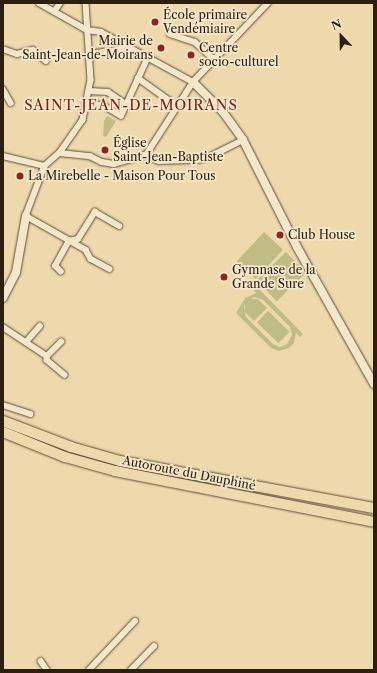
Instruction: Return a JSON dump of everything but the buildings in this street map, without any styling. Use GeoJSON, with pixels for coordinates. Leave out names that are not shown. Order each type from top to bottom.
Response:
{"type":"FeatureCollection","features":[{"type":"Feature","properties":{"kind":"highway","name":"Autoroute du Dauphiné"},"geometry":{"type":"LineString","coordinates":[[3,421],[71,447],[120,461],[374,508]]}},
{"type":"Feature","properties":{"kind":"highway","name":"Autoroute du Dauphiné"},"geometry":{"type":"LineString","coordinates":[[3,432],[66,457],[115,471],[374,522]]}},
{"type":"Feature","properties":{"kind":"street"},"geometry":{"type":"LineString","coordinates":[[39,3],[84,28],[101,32],[192,82],[224,112],[243,140],[297,247],[374,384]]}},
{"type":"Feature","properties":{"kind":"street"},"geometry":{"type":"LineString","coordinates":[[54,12],[60,3]]}},
{"type":"Feature","properties":{"kind":"street"},"geometry":{"type":"LineString","coordinates":[[3,298],[16,272],[26,220],[45,166],[60,153],[83,120],[89,91],[90,54],[84,28],[86,3]]}},
{"type":"Feature","properties":{"kind":"street"},"geometry":{"type":"LineString","coordinates":[[146,155],[192,82],[213,58],[266,4]]}},
{"type":"Feature","properties":{"kind":"street"},"geometry":{"type":"LineString","coordinates":[[170,34],[195,42],[213,58]]}},
{"type":"Feature","properties":{"kind":"street"},"geometry":{"type":"LineString","coordinates":[[90,54],[130,48]]}},
{"type":"Feature","properties":{"kind":"street"},"geometry":{"type":"LineString","coordinates":[[3,50],[17,54],[33,50],[46,61]]}},
{"type":"Feature","properties":{"kind":"street"},"geometry":{"type":"LineString","coordinates":[[87,104],[103,105],[121,116],[148,57]]}},
{"type":"Feature","properties":{"kind":"street"},"geometry":{"type":"LineString","coordinates":[[138,78],[177,106]]}},
{"type":"Feature","properties":{"kind":"street"},"geometry":{"type":"LineString","coordinates":[[3,89],[11,103]]}},
{"type":"Feature","properties":{"kind":"street"},"geometry":{"type":"LineString","coordinates":[[89,91],[100,93],[108,92],[127,105]]}},
{"type":"Feature","properties":{"kind":"street"},"geometry":{"type":"LineString","coordinates":[[60,153],[90,156],[102,162],[114,164],[146,155],[159,161],[197,160],[207,158],[243,140]]}},
{"type":"Feature","properties":{"kind":"street"},"geometry":{"type":"LineString","coordinates":[[3,156],[45,166]]}},
{"type":"Feature","properties":{"kind":"street"},"geometry":{"type":"LineString","coordinates":[[61,272],[55,266],[70,241],[78,239],[95,212],[119,226]]}},
{"type":"Feature","properties":{"kind":"street"},"geometry":{"type":"LineString","coordinates":[[26,220],[86,250],[91,259],[110,269]]}},
{"type":"Feature","properties":{"kind":"street"},"geometry":{"type":"LineString","coordinates":[[26,342],[40,326]]}},
{"type":"Feature","properties":{"kind":"street"},"geometry":{"type":"LineString","coordinates":[[3,327],[47,356],[47,360],[65,375]]}},
{"type":"Feature","properties":{"kind":"street"},"geometry":{"type":"LineString","coordinates":[[47,356],[61,342]]}},
{"type":"Feature","properties":{"kind":"street"},"geometry":{"type":"LineString","coordinates":[[3,405],[30,414]]}},
{"type":"Feature","properties":{"kind":"street"},"geometry":{"type":"LineString","coordinates":[[89,670],[135,621]]}},
{"type":"Feature","properties":{"kind":"street"},"geometry":{"type":"LineString","coordinates":[[131,670],[154,646]]}},
{"type":"Feature","properties":{"kind":"street"},"geometry":{"type":"LineString","coordinates":[[41,661],[47,670]]}},
{"type":"Feature","properties":{"kind":"shaded area"},"geometry":{"type":"Polygon","coordinates":[[[107,116],[116,121],[106,137],[103,136],[104,121],[107,116]]]}},
{"type":"Feature","properties":{"kind":"shaded area"},"geometry":{"type":"Polygon","coordinates":[[[264,232],[283,250],[256,279],[237,261],[264,232]]]}},
{"type":"Feature","properties":{"kind":"shaded area"},"geometry":{"type":"Polygon","coordinates":[[[286,252],[306,273],[277,301],[257,280],[286,252]]]}},
{"type":"Feature","properties":{"kind":"shaded area"},"geometry":{"type":"Polygon","coordinates":[[[256,286],[303,334],[300,337],[296,333],[294,343],[289,348],[279,351],[271,348],[236,313],[245,298],[256,293],[253,289],[256,286]],[[254,297],[244,306],[246,317],[273,344],[280,347],[287,344],[292,335],[290,327],[263,300],[254,297]]]}},
{"type":"Feature","properties":{"kind":"shaded area"},"geometry":{"type":"Polygon","coordinates":[[[250,299],[258,299],[267,308],[254,321],[245,312],[245,304],[250,299]]]}},
{"type":"Feature","properties":{"kind":"shaded area"},"geometry":{"type":"Polygon","coordinates":[[[268,311],[290,332],[278,343],[257,323],[268,311]]]}},
{"type":"Feature","properties":{"kind":"place","name":"École primaire Vendémiaire"},"geometry":{"type":"Point","coordinates":[155,22]}},
{"type":"Feature","properties":{"kind":"place","name":"Mairie de Saint-Jean-de-Moirans"},"geometry":{"type":"Point","coordinates":[161,48]}},
{"type":"Feature","properties":{"kind":"place","name":"Centre socio-culturel"},"geometry":{"type":"Point","coordinates":[191,55]}},
{"type":"Feature","properties":{"kind":"place","name":"Église Saint-Jean-Baptiste"},"geometry":{"type":"Point","coordinates":[105,150]}},
{"type":"Feature","properties":{"kind":"place","name":"La Mirebelle - Maison Pour Tous"},"geometry":{"type":"Point","coordinates":[20,176]}},
{"type":"Feature","properties":{"kind":"place","name":"Club House"},"geometry":{"type":"Point","coordinates":[280,235]}},
{"type":"Feature","properties":{"kind":"place","name":"Gymnase de la Grande Sure"},"geometry":{"type":"Point","coordinates":[224,277]}},
{"type":"Feature","properties":{"kind":"district","name":"SAINT-JEAN-DE-MOIRANS"},"geometry":{"type":"Point","coordinates":[131,105]}}]}
